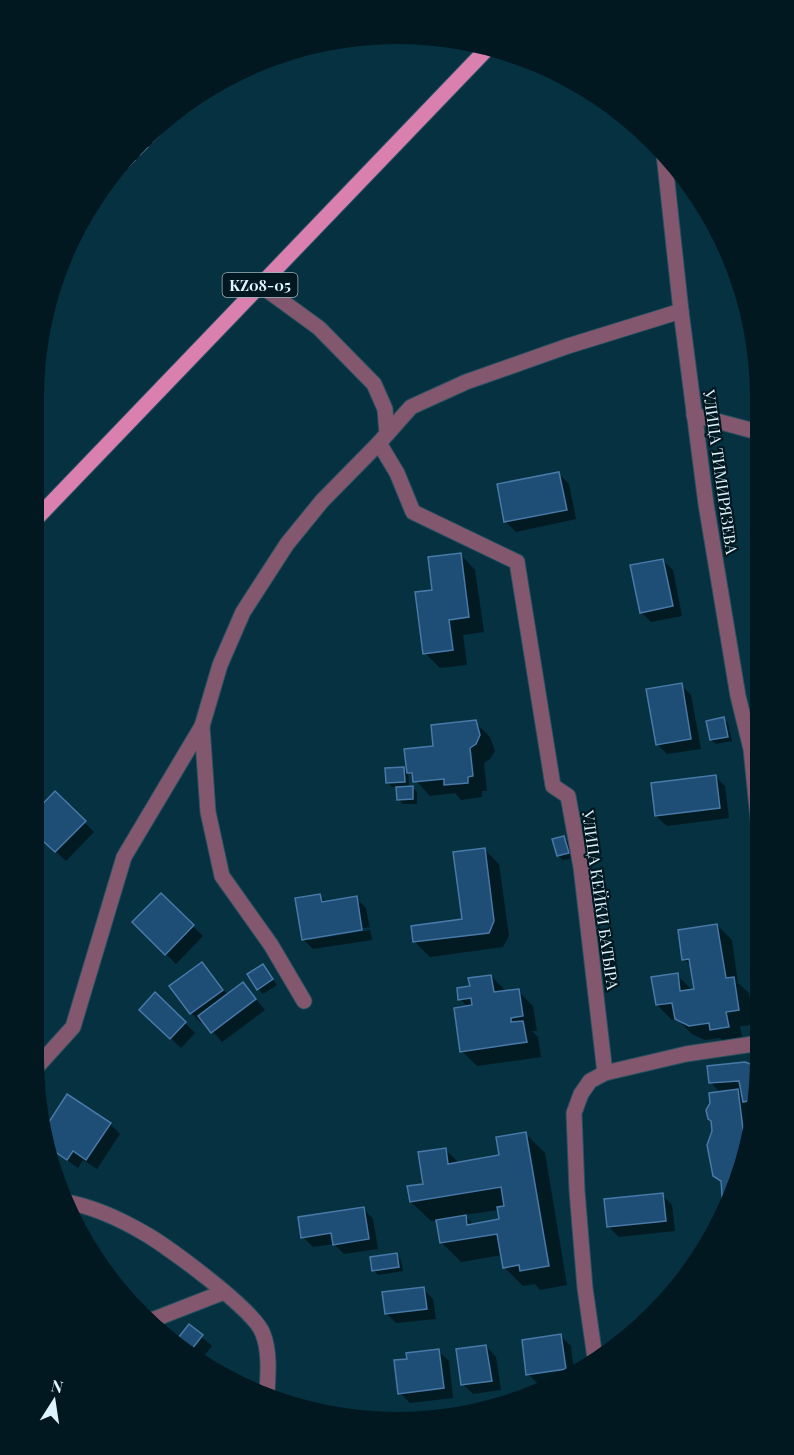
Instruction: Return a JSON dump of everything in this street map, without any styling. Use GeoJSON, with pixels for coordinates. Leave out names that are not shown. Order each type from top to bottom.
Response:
{"type":"FeatureCollection","features":[{"type":"Feature","properties":{"kind":"main road","name":"KZ08-05"},"geometry":{"type":"LineString","coordinates":[[44,511],[482,54]]}},
{"type":"Feature","properties":{"kind":"street","name":"УЛИЦА ТИМИРЯЗЕВА"},"geometry":{"type":"LineString","coordinates":[[665,167],[706,504],[734,673],[750,731]]}},
{"type":"Feature","properties":{"kind":"street"},"geometry":{"type":"LineString","coordinates":[[260,285],[319,328],[374,384],[385,409],[383,439]]}},
{"type":"Feature","properties":{"kind":"street"},"geometry":{"type":"LineString","coordinates":[[44,1059],[73,1027],[124,857],[202,726],[220,664],[243,612],[287,544],[322,501],[411,407],[466,382],[568,346],[681,311]]}},
{"type":"Feature","properties":{"kind":"street"},"geometry":{"type":"LineString","coordinates":[[694,415],[750,430]]}},
{"type":"Feature","properties":{"kind":"street","name":"УЛИЦА КЕЙКИ БАТЫРА"},"geometry":{"type":"LineString","coordinates":[[383,439],[413,512],[517,562],[553,786],[568,796],[581,867],[605,1073]]}},
{"type":"Feature","properties":{"kind":"street"},"geometry":{"type":"LineString","coordinates":[[202,726],[208,812],[222,876],[271,945],[304,1001]]}},
{"type":"Feature","properties":{"kind":"street"},"geometry":{"type":"LineString","coordinates":[[594,1351],[585,1288],[577,1191],[574,1113],[581,1094],[590,1081],[605,1073],[686,1054],[750,1044]]}},
{"type":"Feature","properties":{"kind":"street"},"geometry":{"type":"LineString","coordinates":[[75,1204],[88,1206],[144,1233],[238,1302],[263,1332],[269,1367],[268,1387]]}},
{"type":"Feature","properties":{"kind":"street"},"geometry":{"type":"LineString","coordinates":[[157,1318],[224,1292]]}},
{"type":"Feature","properties":{"kind":"building"},"geometry":{"type":"Polygon","coordinates":[[[559,472],[567,510],[504,522],[497,484],[559,472]]]}},
{"type":"Feature","properties":{"kind":"building"},"geometry":{"type":"Polygon","coordinates":[[[461,553],[469,617],[449,620],[453,650],[423,654],[415,592],[432,590],[428,557],[461,553]]]}},
{"type":"Feature","properties":{"kind":"building"},"geometry":{"type":"Polygon","coordinates":[[[663,559],[673,606],[640,613],[630,565],[663,559]]]}},
{"type":"Feature","properties":{"kind":"building"},"geometry":{"type":"Polygon","coordinates":[[[682,683],[691,739],[656,745],[646,689],[682,683]]]}},
{"type":"Feature","properties":{"kind":"building"},"geometry":{"type":"Polygon","coordinates":[[[724,717],[728,737],[710,740],[706,721],[724,717]]]}},
{"type":"Feature","properties":{"kind":"building"},"geometry":{"type":"Polygon","coordinates":[[[476,720],[480,735],[476,744],[470,748],[473,776],[468,777],[468,783],[444,785],[444,779],[413,782],[412,773],[407,773],[404,749],[433,746],[431,725],[476,720]]]}},
{"type":"Feature","properties":{"kind":"building"},"geometry":{"type":"Polygon","coordinates":[[[404,767],[405,782],[386,783],[385,768],[404,767]]]}},
{"type":"Feature","properties":{"kind":"building"},"geometry":{"type":"Polygon","coordinates":[[[716,775],[720,808],[655,816],[651,783],[716,775]]]}},
{"type":"Feature","properties":{"kind":"building"},"geometry":{"type":"Polygon","coordinates":[[[413,786],[413,799],[397,800],[396,787],[413,786]]]}},
{"type":"Feature","properties":{"kind":"building"},"geometry":{"type":"Polygon","coordinates":[[[55,791],[86,821],[55,852],[44,842],[44,802],[55,791]]]}},
{"type":"Feature","properties":{"kind":"building"},"geometry":{"type":"Polygon","coordinates":[[[564,836],[569,853],[557,856],[552,839],[564,836]]]}},
{"type":"Feature","properties":{"kind":"building"},"geometry":{"type":"Polygon","coordinates":[[[485,848],[494,921],[489,933],[413,942],[411,926],[462,919],[453,852],[485,848]]]}},
{"type":"Feature","properties":{"kind":"building"},"geometry":{"type":"Polygon","coordinates":[[[161,893],[194,925],[165,955],[132,922],[161,893]]]}},
{"type":"Feature","properties":{"kind":"building"},"geometry":{"type":"Polygon","coordinates":[[[320,894],[322,902],[357,896],[362,930],[302,940],[295,898],[320,894]]]}},
{"type":"Feature","properties":{"kind":"building"},"geometry":{"type":"Polygon","coordinates":[[[717,924],[726,978],[734,977],[739,1010],[726,1012],[729,1027],[710,1030],[709,1023],[689,1026],[675,1019],[672,1003],[656,1005],[651,977],[678,973],[680,991],[694,989],[689,959],[682,960],[678,930],[717,924]]]}},
{"type":"Feature","properties":{"kind":"building"},"geometry":{"type":"Polygon","coordinates":[[[202,962],[223,990],[190,1014],[169,986],[202,962]]]}},
{"type":"Feature","properties":{"kind":"building"},"geometry":{"type":"Polygon","coordinates":[[[263,964],[273,979],[257,990],[247,974],[263,964]]]}},
{"type":"Feature","properties":{"kind":"building"},"geometry":{"type":"Polygon","coordinates":[[[491,975],[494,992],[519,989],[523,1016],[511,1018],[511,1022],[523,1021],[527,1042],[460,1052],[454,1008],[472,1005],[471,998],[458,1000],[457,988],[470,986],[468,978],[491,975]]]}},
{"type":"Feature","properties":{"kind":"building"},"geometry":{"type":"Polygon","coordinates":[[[243,982],[256,999],[211,1033],[198,1016],[243,982]]]}},
{"type":"Feature","properties":{"kind":"building"},"geometry":{"type":"Polygon","coordinates":[[[155,992],[186,1022],[170,1039],[139,1010],[155,992]]]}},
{"type":"Feature","properties":{"kind":"building"},"geometry":{"type":"Polygon","coordinates":[[[745,1062],[750,1064],[747,1101],[743,1102],[739,1081],[709,1083],[707,1066],[745,1062]]]}},
{"type":"Feature","properties":{"kind":"building"},"geometry":{"type":"Polygon","coordinates":[[[738,1089],[743,1129],[732,1172],[722,1197],[721,1181],[713,1176],[707,1145],[712,1131],[706,1110],[710,1103],[709,1093],[738,1089]]]}},
{"type":"Feature","properties":{"kind":"building"},"geometry":{"type":"Polygon","coordinates":[[[67,1094],[111,1123],[86,1160],[73,1151],[67,1160],[57,1153],[49,1121],[67,1094]]]}},
{"type":"Feature","properties":{"kind":"building"},"geometry":{"type":"Polygon","coordinates":[[[526,1132],[549,1266],[520,1271],[519,1265],[503,1268],[497,1234],[440,1243],[436,1220],[466,1215],[467,1225],[499,1219],[497,1207],[504,1206],[501,1187],[410,1202],[407,1186],[423,1184],[418,1152],[446,1148],[448,1164],[499,1155],[496,1137],[526,1132]]]}},
{"type":"Feature","properties":{"kind":"building"},"geometry":{"type":"Polygon","coordinates":[[[663,1193],[666,1221],[607,1227],[604,1199],[663,1193]]]}},
{"type":"Feature","properties":{"kind":"building"},"geometry":{"type":"Polygon","coordinates":[[[364,1207],[369,1239],[333,1245],[331,1233],[301,1238],[298,1217],[364,1207]]]}},
{"type":"Feature","properties":{"kind":"building"},"geometry":{"type":"Polygon","coordinates":[[[397,1253],[399,1267],[372,1271],[370,1257],[397,1253]]]}},
{"type":"Feature","properties":{"kind":"building"},"geometry":{"type":"Polygon","coordinates":[[[424,1287],[427,1309],[385,1314],[382,1292],[424,1287]]]}},
{"type":"Feature","properties":{"kind":"building"},"geometry":{"type":"Polygon","coordinates":[[[189,1324],[203,1335],[194,1347],[180,1336],[189,1324]]]}},
{"type":"Feature","properties":{"kind":"building"},"geometry":{"type":"Polygon","coordinates":[[[561,1334],[566,1368],[526,1375],[522,1340],[561,1334]]]}},
{"type":"Feature","properties":{"kind":"building"},"geometry":{"type":"Polygon","coordinates":[[[486,1345],[492,1381],[461,1385],[456,1349],[486,1345]]]}},
{"type":"Feature","properties":{"kind":"building"},"geometry":{"type":"Polygon","coordinates":[[[439,1349],[444,1388],[398,1394],[394,1360],[407,1359],[406,1353],[439,1349]]]}}]}
